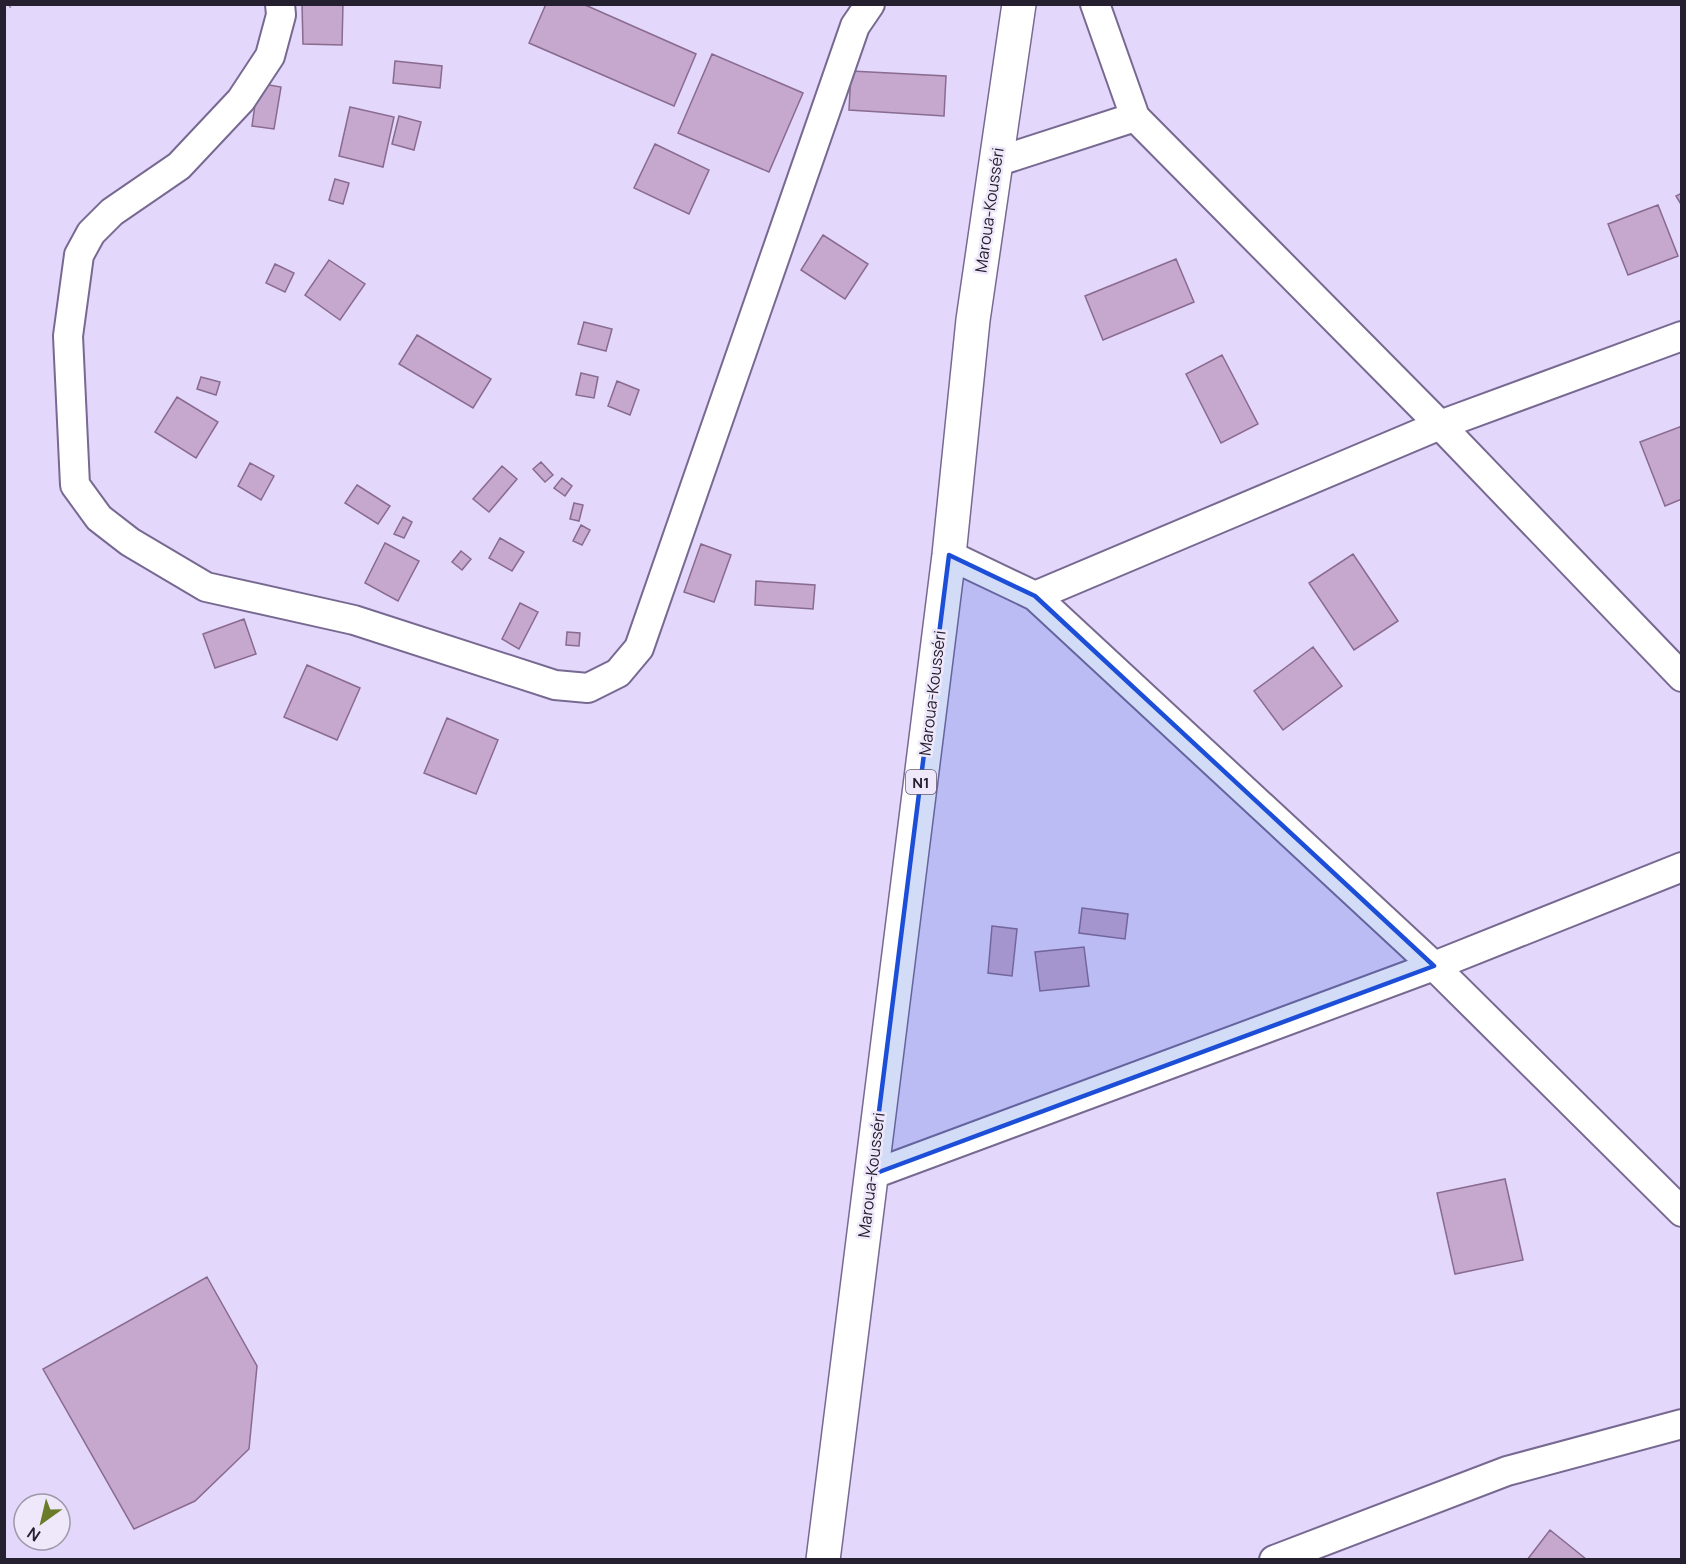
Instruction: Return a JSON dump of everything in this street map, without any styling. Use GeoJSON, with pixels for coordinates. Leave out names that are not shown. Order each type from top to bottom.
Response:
{"type":"FeatureCollection","features":[{"type":"Feature","properties":{"kind":"highway","name":"Maroua-Kousséri"},"geometry":{"type":"LineString","coordinates":[[823,1560],[949,555],[973,320],[1018,4]]}},
{"type":"Feature","properties":{"kind":"street"},"geometry":{"type":"LineString","coordinates":[[280,4],[281,15],[270,56],[241,100],[179,166],[112,212],[91,233],[79,255],[68,336],[75,485],[106,524],[130,542],[206,587],[354,620],[555,685],[588,688],[618,673],[639,648],[855,26],[870,4]]}},
{"type":"Feature","properties":{"kind":"street"},"geometry":{"type":"LineString","coordinates":[[1095,4],[1135,117],[1440,426],[1682,677]]}},
{"type":"Feature","properties":{"kind":"street"},"geometry":{"type":"LineString","coordinates":[[996,162],[1135,117]]}},
{"type":"Feature","properties":{"kind":"street"},"geometry":{"type":"LineString","coordinates":[[1035,596],[1440,426],[1682,336]]}},
{"type":"Feature","properties":{"kind":"street"},"geometry":{"type":"LineString","coordinates":[[949,555],[1035,596],[1434,966],[1682,1212]]}},
{"type":"Feature","properties":{"kind":"street"},"geometry":{"type":"LineString","coordinates":[[871,1175],[1434,966],[1682,867]]}},
{"type":"Feature","properties":{"kind":"street"},"geometry":{"type":"LineString","coordinates":[[1274,1560],[1507,1472],[1682,1424]]}},
{"type":"Feature","properties":{"kind":"path"},"geometry":{"type":"LineString","coordinates":[[4,10],[14,4]]}},
{"type":"Feature","properties":{"kind":"highlighted area"},"geometry":{"type":"Polygon","coordinates":[[[949,555],[1035,596],[1434,966],[871,1175],[949,555]]]}},
{"type":"Feature","properties":{"kind":"building"},"geometry":{"type":"Polygon","coordinates":[[[302,4],[343,4],[342,45],[303,44],[302,4]]]}},
{"type":"Feature","properties":{"kind":"building"},"geometry":{"type":"Polygon","coordinates":[[[546,4],[583,4],[696,54],[674,106],[529,43],[546,4]]]}},
{"type":"Feature","properties":{"kind":"building"},"geometry":{"type":"Polygon","coordinates":[[[712,54],[803,93],[769,172],[678,133],[712,54]]]}},
{"type":"Feature","properties":{"kind":"building"},"geometry":{"type":"Polygon","coordinates":[[[395,61],[442,66],[440,88],[393,83],[395,61]]]}},
{"type":"Feature","properties":{"kind":"building"},"geometry":{"type":"Polygon","coordinates":[[[851,71],[946,76],[944,116],[849,110],[851,71]]]}},
{"type":"Feature","properties":{"kind":"building"},"geometry":{"type":"Polygon","coordinates":[[[258,83],[281,87],[274,129],[252,126],[258,83]]]}},
{"type":"Feature","properties":{"kind":"building"},"geometry":{"type":"Polygon","coordinates":[[[350,107],[394,117],[383,167],[339,156],[350,107]]]}},
{"type":"Feature","properties":{"kind":"building"},"geometry":{"type":"Polygon","coordinates":[[[399,116],[421,122],[414,150],[392,144],[399,116]]]}},
{"type":"Feature","properties":{"kind":"building"},"geometry":{"type":"Polygon","coordinates":[[[655,144],[709,170],[689,214],[634,188],[655,144]]]}},
{"type":"Feature","properties":{"kind":"building"},"geometry":{"type":"Polygon","coordinates":[[[335,179],[349,183],[343,204],[329,200],[335,179]]]}},
{"type":"Feature","properties":{"kind":"building"},"geometry":{"type":"Polygon","coordinates":[[[1682,193],[1682,206],[1676,196],[1682,193]]]}},
{"type":"Feature","properties":{"kind":"building"},"geometry":{"type":"Polygon","coordinates":[[[1658,205],[1678,256],[1628,275],[1608,224],[1658,205]]]}},
{"type":"Feature","properties":{"kind":"building"},"geometry":{"type":"Polygon","coordinates":[[[823,235],[868,264],[845,299],[801,270],[823,235]]]}},
{"type":"Feature","properties":{"kind":"building"},"geometry":{"type":"Polygon","coordinates":[[[1176,259],[1194,302],[1103,340],[1085,296],[1176,259]]]}},
{"type":"Feature","properties":{"kind":"building"},"geometry":{"type":"Polygon","coordinates":[[[329,260],[365,284],[340,320],[305,295],[329,260]]]}},
{"type":"Feature","properties":{"kind":"building"},"geometry":{"type":"Polygon","coordinates":[[[275,264],[294,273],[285,292],[266,283],[275,264]]]}},
{"type":"Feature","properties":{"kind":"building"},"geometry":{"type":"Polygon","coordinates":[[[584,322],[612,329],[606,351],[578,344],[584,322]]]}},
{"type":"Feature","properties":{"kind":"building"},"geometry":{"type":"Polygon","coordinates":[[[417,335],[491,379],[473,408],[399,364],[417,335]]]}},
{"type":"Feature","properties":{"kind":"building"},"geometry":{"type":"Polygon","coordinates":[[[1222,355],[1258,424],[1221,443],[1186,374],[1222,355]]]}},
{"type":"Feature","properties":{"kind":"building"},"geometry":{"type":"Polygon","coordinates":[[[581,373],[598,377],[594,398],[576,395],[581,373]]]}},
{"type":"Feature","properties":{"kind":"building"},"geometry":{"type":"Polygon","coordinates":[[[201,377],[220,382],[216,395],[197,389],[201,377]]]}},
{"type":"Feature","properties":{"kind":"building"},"geometry":{"type":"Polygon","coordinates":[[[617,381],[639,390],[630,415],[608,406],[617,381]]]}},
{"type":"Feature","properties":{"kind":"building"},"geometry":{"type":"Polygon","coordinates":[[[177,397],[218,422],[196,458],[155,432],[177,397]]]}},
{"type":"Feature","properties":{"kind":"building"},"geometry":{"type":"Polygon","coordinates":[[[1682,426],[1682,499],[1665,506],[1640,442],[1682,426]]]}},
{"type":"Feature","properties":{"kind":"building"},"geometry":{"type":"Polygon","coordinates":[[[541,462],[553,475],[545,482],[533,469],[541,462]]]}},
{"type":"Feature","properties":{"kind":"building"},"geometry":{"type":"Polygon","coordinates":[[[250,463],[274,476],[261,500],[238,486],[250,463]]]}},
{"type":"Feature","properties":{"kind":"building"},"geometry":{"type":"Polygon","coordinates":[[[502,466],[517,479],[489,512],[473,499],[502,466]]]}},
{"type":"Feature","properties":{"kind":"building"},"geometry":{"type":"Polygon","coordinates":[[[562,478],[572,486],[565,496],[554,488],[562,478]]]}},
{"type":"Feature","properties":{"kind":"building"},"geometry":{"type":"Polygon","coordinates":[[[357,485],[390,506],[378,524],[345,503],[357,485]]]}},
{"type":"Feature","properties":{"kind":"building"},"geometry":{"type":"Polygon","coordinates":[[[574,503],[583,505],[579,521],[570,519],[574,503]]]}},
{"type":"Feature","properties":{"kind":"building"},"geometry":{"type":"Polygon","coordinates":[[[403,517],[412,522],[404,538],[394,534],[403,517]]]}},
{"type":"Feature","properties":{"kind":"building"},"geometry":{"type":"Polygon","coordinates":[[[581,525],[590,530],[582,545],[573,541],[581,525]]]}},
{"type":"Feature","properties":{"kind":"building"},"geometry":{"type":"Polygon","coordinates":[[[500,538],[524,552],[512,571],[489,558],[500,538]]]}},
{"type":"Feature","properties":{"kind":"building"},"geometry":{"type":"Polygon","coordinates":[[[385,543],[419,561],[398,601],[365,583],[385,543]]]}},
{"type":"Feature","properties":{"kind":"building"},"geometry":{"type":"Polygon","coordinates":[[[701,544],[731,555],[714,602],[684,592],[701,544]]]}},
{"type":"Feature","properties":{"kind":"building"},"geometry":{"type":"Polygon","coordinates":[[[461,551],[471,559],[462,570],[452,562],[461,551]]]}},
{"type":"Feature","properties":{"kind":"building"},"geometry":{"type":"Polygon","coordinates":[[[1353,554],[1398,621],[1354,650],[1309,583],[1353,554]]]}},
{"type":"Feature","properties":{"kind":"building"},"geometry":{"type":"Polygon","coordinates":[[[756,581],[815,585],[813,609],[755,605],[756,581]]]}},
{"type":"Feature","properties":{"kind":"building"},"geometry":{"type":"Polygon","coordinates":[[[520,603],[538,612],[519,649],[502,639],[520,603]]]}},
{"type":"Feature","properties":{"kind":"building"},"geometry":{"type":"Polygon","coordinates":[[[244,619],[256,654],[215,668],[203,634],[244,619]]]}},
{"type":"Feature","properties":{"kind":"building"},"geometry":{"type":"Polygon","coordinates":[[[567,632],[580,633],[579,646],[566,645],[567,632]]]}},
{"type":"Feature","properties":{"kind":"building"},"geometry":{"type":"Polygon","coordinates":[[[1313,647],[1342,686],[1283,730],[1254,691],[1313,647]]]}},
{"type":"Feature","properties":{"kind":"building"},"geometry":{"type":"Polygon","coordinates":[[[307,665],[360,688],[337,740],[284,717],[307,665]]]}},
{"type":"Feature","properties":{"kind":"building"},"geometry":{"type":"Polygon","coordinates":[[[447,718],[498,740],[476,794],[424,773],[447,718]]]}},
{"type":"Feature","properties":{"kind":"building"},"geometry":{"type":"Polygon","coordinates":[[[1082,908],[1128,914],[1125,939],[1079,933],[1082,908]]]}},
{"type":"Feature","properties":{"kind":"building"},"geometry":{"type":"Polygon","coordinates":[[[992,926],[1017,929],[1012,976],[988,973],[992,926]]]}},
{"type":"Feature","properties":{"kind":"building"},"geometry":{"type":"Polygon","coordinates":[[[1084,947],[1089,986],[1040,991],[1035,952],[1084,947]]]}},
{"type":"Feature","properties":{"kind":"building"},"geometry":{"type":"Polygon","coordinates":[[[1505,1179],[1523,1260],[1455,1274],[1437,1193],[1505,1179]]]}},
{"type":"Feature","properties":{"kind":"building"},"geometry":{"type":"Polygon","coordinates":[[[207,1277],[257,1366],[249,1449],[195,1501],[134,1529],[43,1369],[207,1277]]]}},
{"type":"Feature","properties":{"kind":"building"},"geometry":{"type":"Polygon","coordinates":[[[1550,1530],[1586,1559],[1527,1560],[1550,1530]]]}}]}
